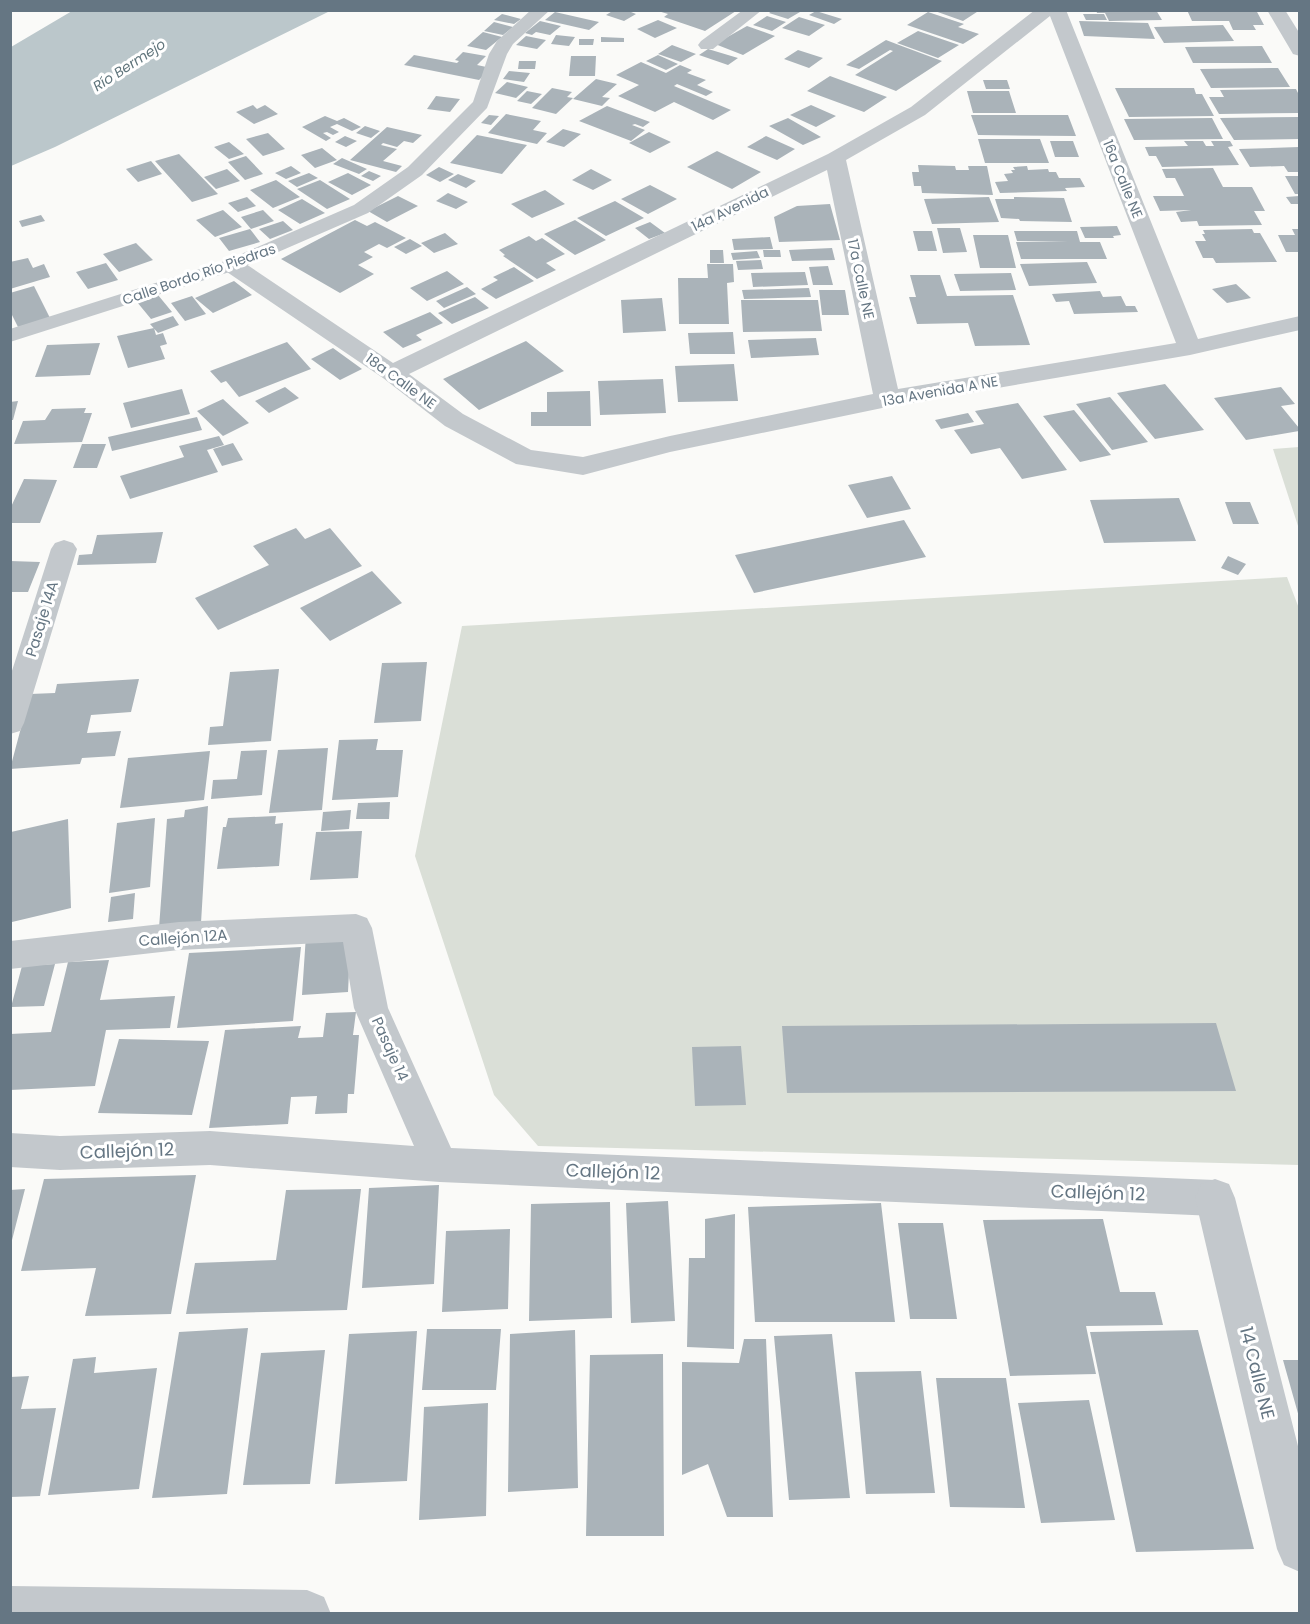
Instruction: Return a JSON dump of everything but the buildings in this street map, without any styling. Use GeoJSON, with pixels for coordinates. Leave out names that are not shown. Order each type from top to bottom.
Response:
{"type":"FeatureCollection","features":[{"type":"Feature","properties":{"kind":"street","name":"14a Avenida"},"geometry":{"type":"LineString","coordinates":[[392,373],[835,158],[918,111],[1047,10]]}},
{"type":"Feature","properties":{"kind":"street","name":"16a Calle NE"},"geometry":{"type":"LineString","coordinates":[[1057,10],[1190,348]]}},
{"type":"Feature","properties":{"kind":"street"},"geometry":{"type":"LineString","coordinates":[[1276,10],[1299,50]]}},
{"type":"Feature","properties":{"kind":"street","name":"17a Calle NE"},"geometry":{"type":"LineString","coordinates":[[835,158],[887,399]]}},
{"type":"Feature","properties":{"kind":"street","name":"18a Calle NE"},"geometry":{"type":"LineString","coordinates":[[232,265],[392,373],[454,420],[525,458],[583,466]]}},
{"type":"Feature","properties":{"kind":"street","name":"13a Avenida A NE"},"geometry":{"type":"LineString","coordinates":[[583,466],[670,444],[887,399],[1190,348],[1299,323]]}},
{"type":"Feature","properties":{"kind":"street","name":"14 Calle NE"},"geometry":{"type":"LineString","coordinates":[[1215,1198],[1299,1549]]}},
{"type":"Feature","properties":{"kind":"street"},"geometry":{"type":"LineString","coordinates":[[10,1610],[307,1614]]}},
{"type":"Feature","properties":{"kind":"lane","name":"Calle Bordo Río Piedras"},"geometry":{"type":"LineString","coordinates":[[10,336],[232,265],[361,209],[415,171],[481,104],[498,54],[506,41],[542,10]]}},
{"type":"Feature","properties":{"kind":"lane"},"geometry":{"type":"LineString","coordinates":[[707,45],[754,10]]}},
{"type":"Feature","properties":{"kind":"lane","name":"Pasaje 14A"},"geometry":{"type":"LineString","coordinates":[[10,723],[64,549]]}},
{"type":"Feature","properties":{"kind":"lane","name":"Callejón 12A"},"geometry":{"type":"LineString","coordinates":[[10,955],[180,936],[356,928]]}},
{"type":"Feature","properties":{"kind":"lane","name":"Pasaje 14"},"geometry":{"type":"LineString","coordinates":[[356,928],[371,1008],[440,1165]]}},
{"type":"Feature","properties":{"kind":"lane","name":"Callejón 12"},"geometry":{"type":"LineString","coordinates":[[10,1150],[60,1153],[210,1148],[440,1165],[1215,1198]]}},
{"type":"Feature","properties":{"kind":"shaded area"},"geometry":{"type":"Polygon","coordinates":[[[1300,447],[1299,529],[1273,449],[1300,447]]]}},
{"type":"Feature","properties":{"kind":"shaded area"},"geometry":{"type":"Polygon","coordinates":[[[1287,577],[1300,611],[1299,1165],[538,1146],[494,1095],[415,856],[462,626],[1287,577]]]}},
{"type":"Feature","properties":{"kind":"water","name":"Río Bermejo"},"geometry":{"type":"Polygon","coordinates":[[[72,11],[330,11],[55,147],[11,166],[11,47],[72,11]]]}}]}
